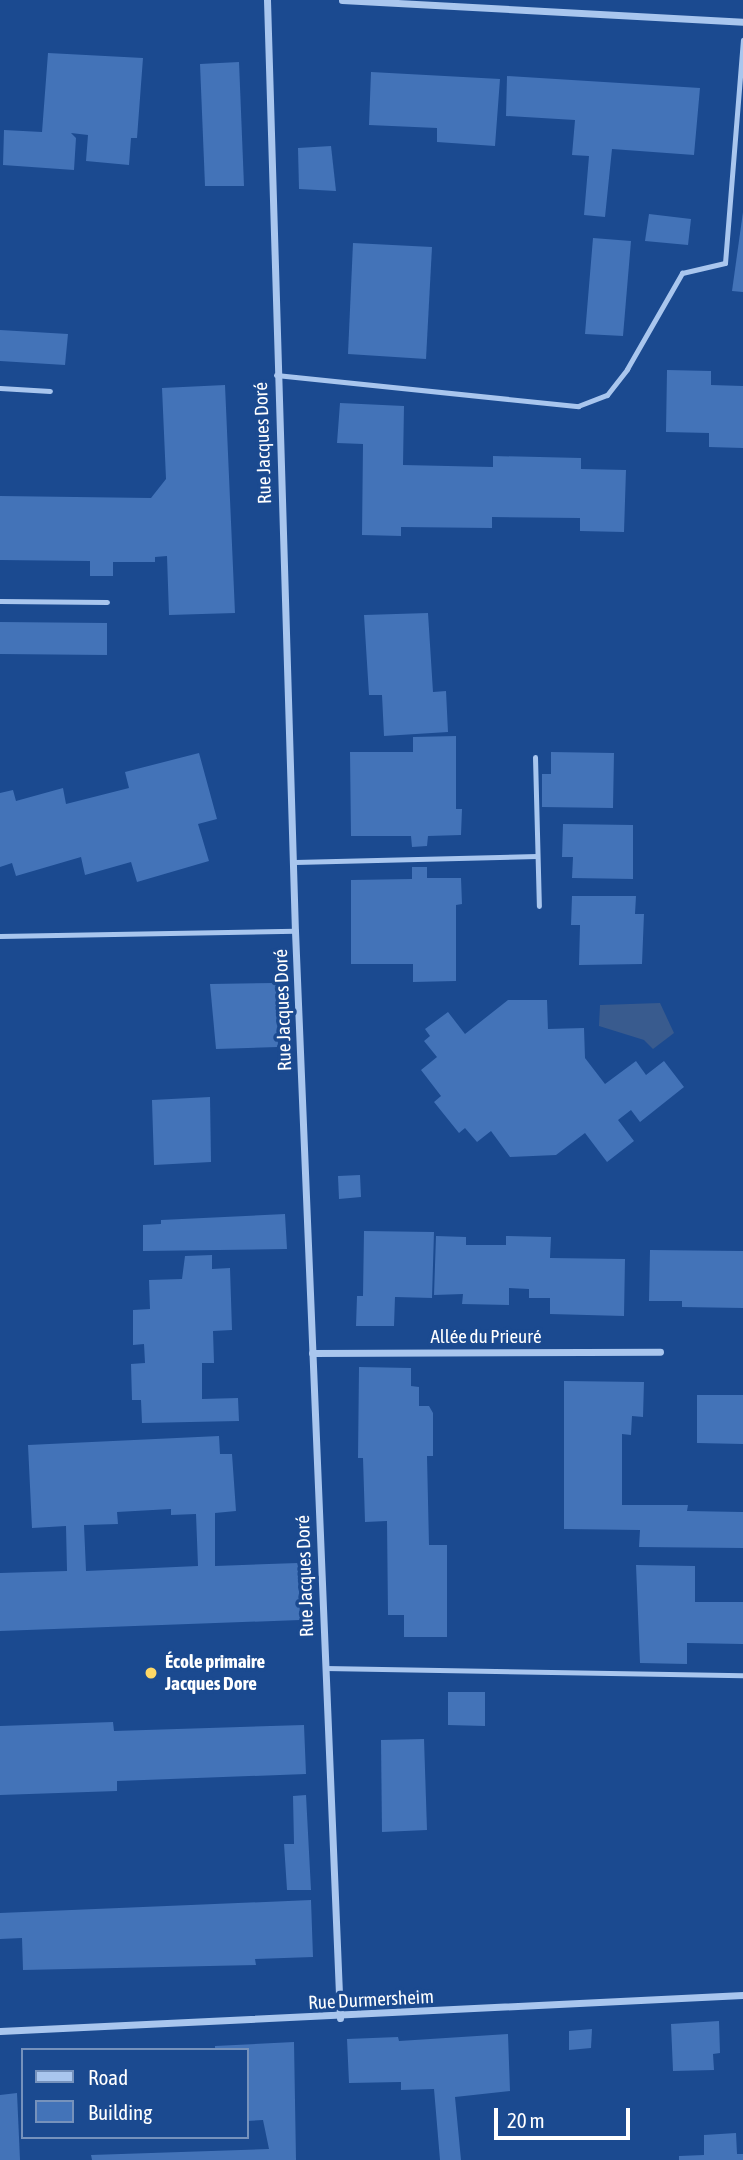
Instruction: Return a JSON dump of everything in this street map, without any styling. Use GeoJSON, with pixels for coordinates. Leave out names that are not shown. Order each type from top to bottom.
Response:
{"type":"FeatureCollection","features":[{"type":"Feature","properties":{"kind":"street","name":"Rue Jacques Doré"},"geometry":{"type":"LineString","coordinates":[[267,0],[276,375],[295,862],[295,931],[340,2018]]}},
{"type":"Feature","properties":{"kind":"street"},"geometry":{"type":"LineString","coordinates":[[342,0],[743,22]]}},
{"type":"Feature","properties":{"kind":"street","name":"Allée du Prieuré"},"geometry":{"type":"LineString","coordinates":[[312,1353],[660,1352]]}},
{"type":"Feature","properties":{"kind":"street","name":"Rue Durmersheim"},"geometry":{"type":"LineString","coordinates":[[0,2031],[340,2018],[743,1995]]}},
{"type":"Feature","properties":{"kind":"lane"},"geometry":{"type":"LineString","coordinates":[[276,375],[578,407],[607,395],[627,369],[682,273],[725,263],[743,40]]}},
{"type":"Feature","properties":{"kind":"lane"},"geometry":{"type":"LineString","coordinates":[[0,388],[50,391]]}},
{"type":"Feature","properties":{"kind":"lane"},"geometry":{"type":"LineString","coordinates":[[0,601],[107,602]]}},
{"type":"Feature","properties":{"kind":"lane"},"geometry":{"type":"LineString","coordinates":[[535,757],[539,906]]}},
{"type":"Feature","properties":{"kind":"lane"},"geometry":{"type":"LineString","coordinates":[[295,862],[537,856]]}},
{"type":"Feature","properties":{"kind":"lane"},"geometry":{"type":"LineString","coordinates":[[0,936],[295,931]]}},
{"type":"Feature","properties":{"kind":"lane"},"geometry":{"type":"LineString","coordinates":[[325,1668],[743,1675]]}},
{"type":"Feature","properties":{"kind":"water"},"geometry":{"type":"Polygon","coordinates":[[[660,1003],[674,1033],[653,1049],[644,1040],[599,1026],[600,1005],[660,1003]]]}},
{"type":"Feature","properties":{"kind":"building"},"geometry":{"type":"Polygon","coordinates":[[[48,53],[143,58],[137,138],[131,138],[129,165],[86,161],[88,135],[71,133],[76,138],[74,170],[3,165],[4,130],[42,132],[48,53]]]}},
{"type":"Feature","properties":{"kind":"building"},"geometry":{"type":"Polygon","coordinates":[[[239,62],[244,186],[205,186],[200,64],[239,62]]]}},
{"type":"Feature","properties":{"kind":"building"},"geometry":{"type":"Polygon","coordinates":[[[371,72],[500,79],[495,146],[437,142],[437,128],[369,125],[371,72]]]}},
{"type":"Feature","properties":{"kind":"building"},"geometry":{"type":"Polygon","coordinates":[[[507,76],[700,88],[694,155],[612,149],[605,217],[584,215],[589,156],[572,155],[575,120],[506,116],[507,76]]]}},
{"type":"Feature","properties":{"kind":"building"},"geometry":{"type":"Polygon","coordinates":[[[331,146],[336,191],[299,189],[298,148],[331,146]]]}},
{"type":"Feature","properties":{"kind":"building"},"geometry":{"type":"Polygon","coordinates":[[[743,212],[743,292],[732,291],[743,212]]]}},
{"type":"Feature","properties":{"kind":"building"},"geometry":{"type":"Polygon","coordinates":[[[649,214],[691,219],[688,245],[645,241],[649,214]]]}},
{"type":"Feature","properties":{"kind":"building"},"geometry":{"type":"Polygon","coordinates":[[[593,238],[631,241],[623,336],[585,334],[593,238]]]}},
{"type":"Feature","properties":{"kind":"building"},"geometry":{"type":"Polygon","coordinates":[[[353,243],[432,247],[426,359],[348,354],[353,243]]]}},
{"type":"Feature","properties":{"kind":"building"},"geometry":{"type":"Polygon","coordinates":[[[0,330],[68,334],[65,365],[0,361],[0,330]]]}},
{"type":"Feature","properties":{"kind":"building"},"geometry":{"type":"Polygon","coordinates":[[[667,370],[711,371],[711,385],[743,386],[743,448],[709,447],[709,433],[666,432],[667,370]]]}},
{"type":"Feature","properties":{"kind":"building"},"geometry":{"type":"Polygon","coordinates":[[[225,385],[235,613],[169,615],[167,556],[155,557],[155,562],[113,562],[113,576],[90,576],[90,561],[0,560],[0,496],[151,498],[166,479],[162,388],[225,385]]]}},
{"type":"Feature","properties":{"kind":"building"},"geometry":{"type":"Polygon","coordinates":[[[340,403],[404,406],[403,465],[493,467],[493,456],[581,458],[581,469],[626,470],[624,532],[580,531],[580,518],[492,517],[492,528],[401,527],[401,536],[362,535],[363,444],[337,443],[340,403]]]}},
{"type":"Feature","properties":{"kind":"building"},"geometry":{"type":"Polygon","coordinates":[[[428,613],[433,692],[446,691],[448,732],[384,736],[382,695],[369,695],[364,615],[428,613]]]}},
{"type":"Feature","properties":{"kind":"building"},"geometry":{"type":"Polygon","coordinates":[[[0,622],[107,623],[107,655],[0,654],[0,622]]]}},
{"type":"Feature","properties":{"kind":"building"},"geometry":{"type":"Polygon","coordinates":[[[456,736],[456,809],[462,809],[461,835],[428,836],[427,846],[412,847],[411,836],[351,836],[350,752],[413,752],[413,737],[456,736]]]}},
{"type":"Feature","properties":{"kind":"building"},"geometry":{"type":"Polygon","coordinates":[[[551,752],[614,753],[613,808],[542,807],[542,774],[551,774],[551,752]]]}},
{"type":"Feature","properties":{"kind":"building"},"geometry":{"type":"Polygon","coordinates":[[[199,753],[217,819],[198,824],[209,861],[137,882],[131,862],[85,875],[81,857],[16,876],[12,863],[0,867],[0,793],[13,790],[16,801],[63,788],[66,804],[129,788],[125,772],[199,753]]]}},
{"type":"Feature","properties":{"kind":"building"},"geometry":{"type":"Polygon","coordinates":[[[563,824],[633,825],[633,879],[572,878],[573,857],[562,857],[563,824]]]}},
{"type":"Feature","properties":{"kind":"building"},"geometry":{"type":"Polygon","coordinates":[[[412,867],[427,867],[427,878],[461,878],[462,904],[456,905],[456,981],[413,982],[413,964],[351,964],[351,880],[412,879],[412,867]]]}},
{"type":"Feature","properties":{"kind":"building"},"geometry":{"type":"Polygon","coordinates":[[[572,896],[636,896],[635,914],[644,914],[642,964],[579,965],[580,925],[571,925],[572,896]]]}},
{"type":"Feature","properties":{"kind":"building"},"geometry":{"type":"Polygon","coordinates":[[[276,983],[278,1047],[216,1049],[210,984],[276,983]]]}},
{"type":"Feature","properties":{"kind":"building"},"geometry":{"type":"Polygon","coordinates":[[[508,1000],[547,1000],[548,1029],[584,1028],[585,1058],[605,1084],[636,1061],[646,1075],[664,1061],[684,1087],[640,1122],[631,1110],[618,1120],[634,1141],[607,1162],[585,1133],[556,1155],[510,1157],[491,1131],[477,1142],[465,1128],[459,1133],[434,1102],[441,1096],[421,1070],[437,1057],[424,1041],[430,1036],[425,1029],[448,1012],[465,1034],[508,1000]]]}},
{"type":"Feature","properties":{"kind":"building"},"geometry":{"type":"Polygon","coordinates":[[[210,1097],[211,1162],[154,1165],[152,1100],[210,1097]]]}},
{"type":"Feature","properties":{"kind":"building"},"geometry":{"type":"Polygon","coordinates":[[[360,1175],[361,1197],[339,1199],[338,1176],[360,1175]]]}},
{"type":"Feature","properties":{"kind":"building"},"geometry":{"type":"Polygon","coordinates":[[[285,1214],[287,1249],[143,1251],[143,1225],[161,1224],[161,1220],[285,1214]]]}},
{"type":"Feature","properties":{"kind":"building"},"geometry":{"type":"Polygon","coordinates":[[[364,1231],[434,1232],[432,1298],[395,1297],[394,1326],[356,1326],[357,1296],[363,1296],[364,1231]]]}},
{"type":"Feature","properties":{"kind":"building"},"geometry":{"type":"Polygon","coordinates":[[[436,1236],[466,1237],[466,1245],[506,1245],[506,1236],[551,1237],[550,1258],[625,1259],[624,1316],[550,1314],[550,1298],[529,1298],[529,1289],[509,1288],[509,1305],[462,1304],[463,1294],[434,1295],[436,1236]]]}},
{"type":"Feature","properties":{"kind":"building"},"geometry":{"type":"Polygon","coordinates":[[[650,1250],[743,1251],[743,1308],[682,1307],[682,1301],[649,1301],[650,1250]]]}},
{"type":"Feature","properties":{"kind":"building"},"geometry":{"type":"Polygon","coordinates":[[[212,1255],[212,1269],[230,1268],[232,1330],[213,1331],[214,1363],[202,1363],[202,1399],[238,1398],[239,1421],[142,1423],[141,1400],[132,1400],[131,1364],[145,1363],[144,1344],[133,1345],[133,1310],[150,1309],[149,1280],[182,1279],[185,1256],[212,1255]]]}},
{"type":"Feature","properties":{"kind":"building"},"geometry":{"type":"Polygon","coordinates":[[[359,1367],[411,1368],[411,1386],[419,1387],[419,1406],[429,1406],[433,1413],[433,1456],[427,1456],[429,1545],[447,1545],[447,1637],[404,1637],[404,1615],[388,1615],[387,1521],[365,1522],[363,1458],[358,1458],[359,1367]]]}},
{"type":"Feature","properties":{"kind":"building"},"geometry":{"type":"Polygon","coordinates":[[[564,1381],[644,1382],[643,1417],[632,1416],[631,1435],[622,1434],[622,1505],[688,1505],[687,1511],[743,1512],[743,1548],[639,1547],[640,1530],[564,1529],[564,1381]]]}},
{"type":"Feature","properties":{"kind":"building"},"geometry":{"type":"Polygon","coordinates":[[[697,1395],[743,1395],[743,1444],[697,1443],[697,1395]]]}},
{"type":"Feature","properties":{"kind":"building"},"geometry":{"type":"Polygon","coordinates":[[[219,1436],[220,1454],[232,1454],[236,1511],[215,1513],[215,1566],[298,1563],[300,1620],[0,1631],[0,1573],[67,1571],[66,1526],[32,1528],[28,1445],[219,1436]],[[171,1509],[117,1512],[118,1524],[84,1525],[86,1571],[198,1566],[196,1514],[171,1515],[171,1509]]]}},
{"type":"Feature","properties":{"kind":"building"},"geometry":{"type":"Polygon","coordinates":[[[636,1565],[695,1566],[695,1602],[743,1602],[743,1644],[687,1643],[687,1664],[640,1663],[636,1565]]]}},
{"type":"Feature","properties":{"kind":"building"},"geometry":{"type":"Polygon","coordinates":[[[448,1692],[485,1692],[485,1726],[448,1725],[448,1692]]]}},
{"type":"Feature","properties":{"kind":"building"},"geometry":{"type":"Polygon","coordinates":[[[113,1722],[114,1731],[304,1725],[306,1774],[117,1781],[117,1791],[0,1795],[0,1726],[113,1722]]]}},
{"type":"Feature","properties":{"kind":"building"},"geometry":{"type":"Polygon","coordinates":[[[424,1739],[427,1830],[382,1832],[381,1740],[424,1739]]]}},
{"type":"Feature","properties":{"kind":"building"},"geometry":{"type":"Polygon","coordinates":[[[306,1795],[311,1890],[287,1890],[284,1844],[294,1844],[293,1796],[306,1795]]]}},
{"type":"Feature","properties":{"kind":"building"},"geometry":{"type":"Polygon","coordinates":[[[311,1900],[313,1957],[255,1959],[256,1965],[23,1970],[22,1938],[0,1939],[0,1913],[311,1900]]]}},
{"type":"Feature","properties":{"kind":"building"},"geometry":{"type":"Polygon","coordinates":[[[719,2021],[720,2053],[713,2054],[714,2070],[673,2071],[671,2024],[719,2021]]]}},
{"type":"Feature","properties":{"kind":"building"},"geometry":{"type":"Polygon","coordinates":[[[592,2029],[591,2048],[569,2050],[569,2031],[592,2029]]]}},
{"type":"Feature","properties":{"kind":"building"},"geometry":{"type":"Polygon","coordinates":[[[508,2034],[510,2091],[455,2097],[461,2160],[440,2160],[434,2089],[401,2090],[401,2082],[349,2083],[347,2039],[398,2037],[399,2041],[508,2034]]]}},
{"type":"Feature","properties":{"kind":"building"},"geometry":{"type":"Polygon","coordinates":[[[294,2042],[296,2160],[92,2160],[91,2155],[269,2149],[263,2120],[248,2121],[248,2048],[215,2046],[294,2042]]]}},
{"type":"Feature","properties":{"kind":"building"},"geometry":{"type":"Polygon","coordinates":[[[17,2093],[20,2160],[0,2160],[0,2095],[17,2093]]]}},
{"type":"Feature","properties":{"kind":"building"},"geometry":{"type":"Polygon","coordinates":[[[736,2133],[737,2154],[743,2154],[743,2160],[679,2160],[679,2156],[704,2155],[704,2135],[736,2133]]]}},
{"type":"Feature","properties":{"kind":"place","name":"École primaire Jacques Dore"},"geometry":{"type":"Point","coordinates":[151,1673]}}]}
